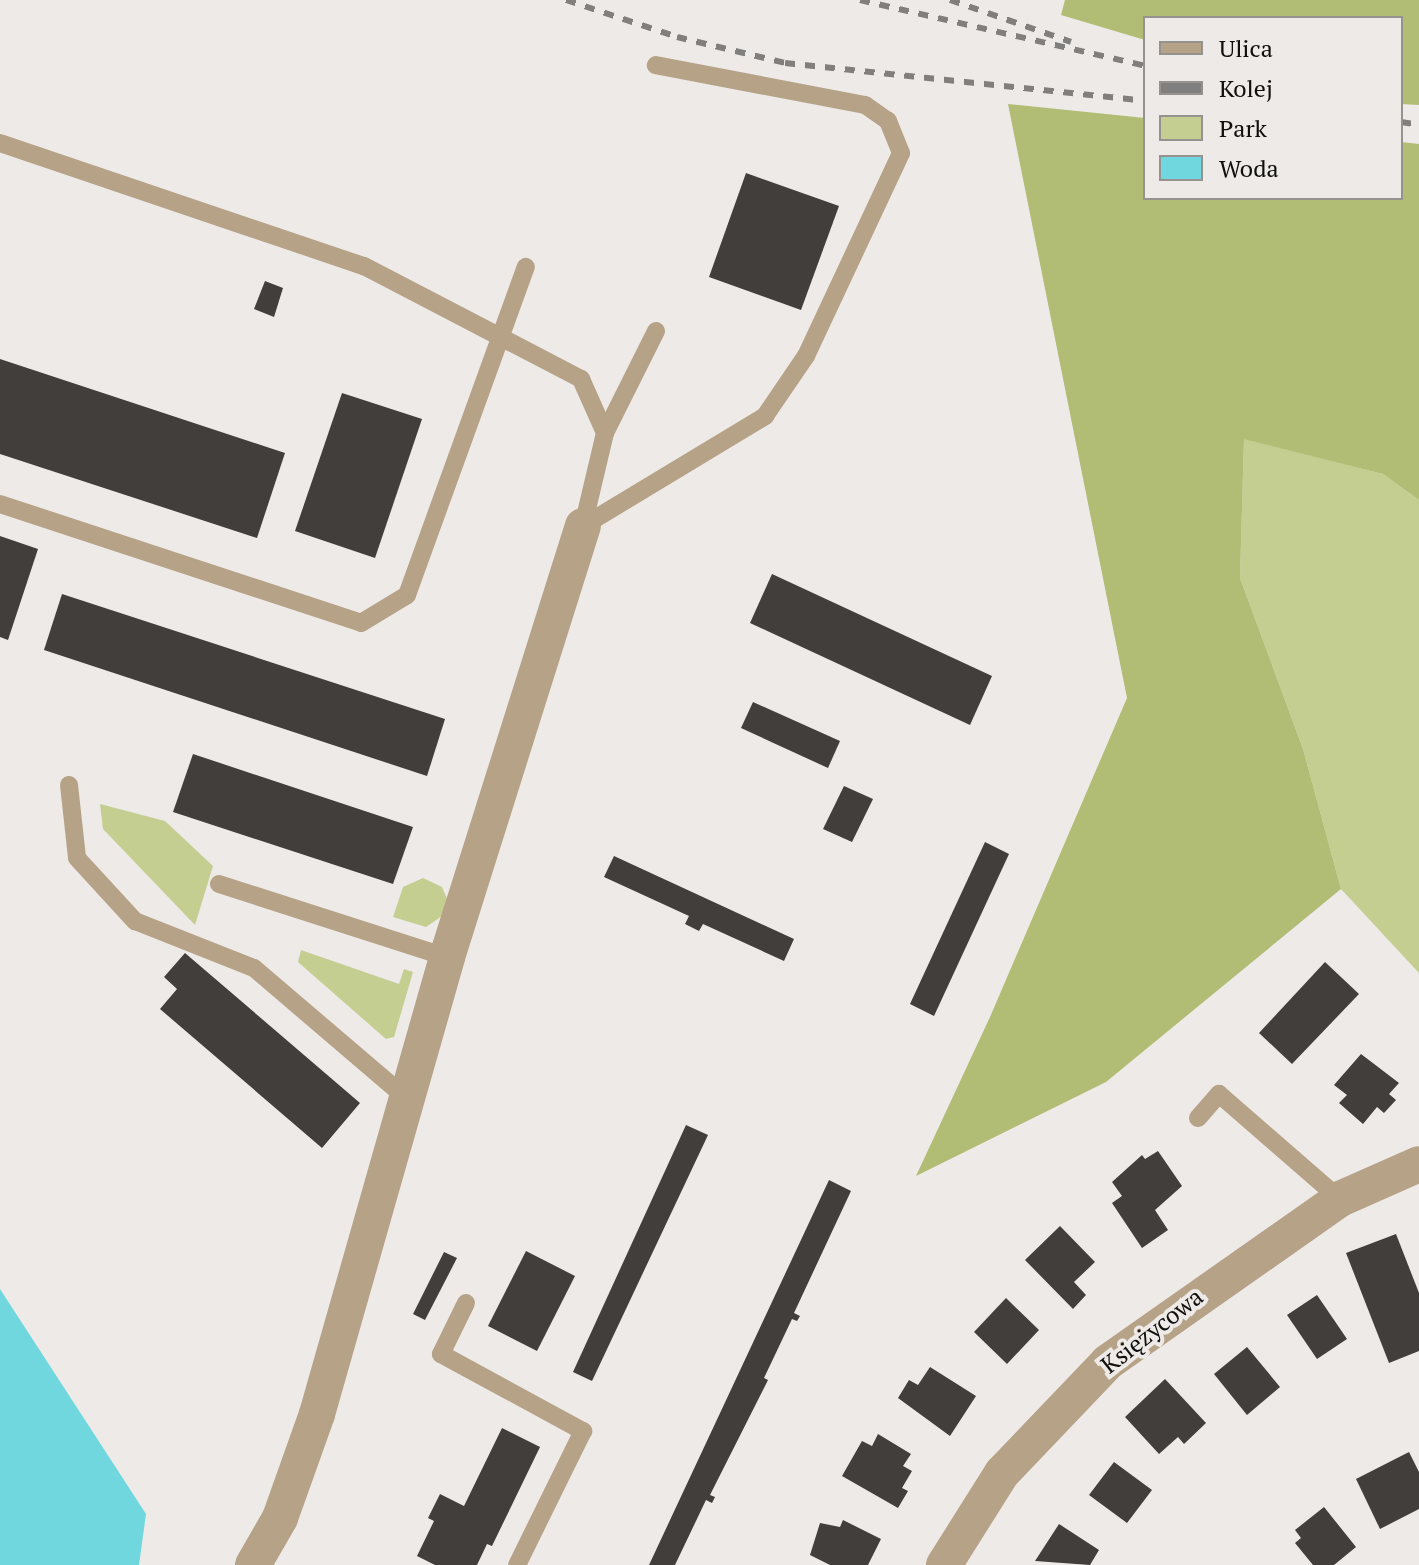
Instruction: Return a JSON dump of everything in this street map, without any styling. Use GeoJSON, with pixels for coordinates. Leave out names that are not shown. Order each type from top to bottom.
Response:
{"type":"FeatureCollection","features":[{"type":"Feature","properties":{"kind":"street"},"geometry":{"type":"LineString","coordinates":[[253,1565],[280,1518],[317,1414],[447,957],[583,526]]}},
{"type":"Feature","properties":{"kind":"street","name":"Księżycowa"},"geometry":{"type":"LineString","coordinates":[[944,1565],[1002,1473],[1108,1362],[1340,1199],[1419,1164]]}},
{"type":"Feature","properties":{"kind":"lane"},"geometry":{"type":"LineString","coordinates":[[583,526],[765,416],[806,356],[901,153],[888,121],[865,105],[656,65]]}},
{"type":"Feature","properties":{"kind":"lane"},"geometry":{"type":"LineString","coordinates":[[0,143],[364,266],[581,379],[605,433]]}},
{"type":"Feature","properties":{"kind":"lane"},"geometry":{"type":"LineString","coordinates":[[0,504],[361,623],[407,595],[526,267]]}},
{"type":"Feature","properties":{"kind":"lane"},"geometry":{"type":"LineString","coordinates":[[583,526],[605,433],[656,331]]}},
{"type":"Feature","properties":{"kind":"lane"},"geometry":{"type":"LineString","coordinates":[[69,785],[77,858],[135,921],[254,968],[406,1098]]}},
{"type":"Feature","properties":{"kind":"lane"},"geometry":{"type":"LineString","coordinates":[[219,884],[447,957]]}},
{"type":"Feature","properties":{"kind":"lane"},"geometry":{"type":"LineString","coordinates":[[1198,1118],[1219,1094],[1340,1199]]}},
{"type":"Feature","properties":{"kind":"lane"},"geometry":{"type":"LineString","coordinates":[[466,1303],[441,1354],[583,1431],[517,1565]]}},
{"type":"Feature","properties":{"kind":"green space"},"geometry":{"type":"Polygon","coordinates":[[[1065,0],[1419,0],[1419,105],[1403,104],[1403,16],[1143,16],[1143,39],[1061,15],[1065,0]]]}},
{"type":"Feature","properties":{"kind":"green space"},"geometry":{"type":"Polygon","coordinates":[[[1008,104],[1143,118],[1143,200],[1403,200],[1403,142],[1419,144],[1419,500],[1383,474],[1244,439],[1240,578],[1303,749],[1341,889],[1106,1082],[916,1176],[990,1017],[1127,698],[1008,104]]]}},
{"type":"Feature","properties":{"kind":"green space"},"geometry":{"type":"Polygon","coordinates":[[[1244,438],[1383,474],[1419,500],[1419,973],[1341,889],[1303,749],[1240,578],[1244,438]]]}},
{"type":"Feature","properties":{"kind":"green space"},"geometry":{"type":"Polygon","coordinates":[[[100,804],[165,821],[213,866],[195,925],[103,829],[100,804]]]}},
{"type":"Feature","properties":{"kind":"green space"},"geometry":{"type":"Polygon","coordinates":[[[423,878],[442,887],[448,901],[442,916],[426,927],[393,917],[403,887],[423,878]]]}},
{"type":"Feature","properties":{"kind":"green space"},"geometry":{"type":"Polygon","coordinates":[[[301,950],[399,984],[404,969],[413,972],[394,1037],[386,1039],[298,962],[301,950]]]}},
{"type":"Feature","properties":{"kind":"water"},"geometry":{"type":"Polygon","coordinates":[[[0,1289],[146,1514],[139,1565],[0,1565],[0,1289]]]}},
{"type":"Feature","properties":{"kind":"building"},"geometry":{"type":"Polygon","coordinates":[[[746,173],[839,206],[801,310],[709,277],[746,173]]]}},
{"type":"Feature","properties":{"kind":"building"},"geometry":{"type":"Polygon","coordinates":[[[265,281],[283,288],[274,317],[254,309],[265,281]]]}},
{"type":"Feature","properties":{"kind":"building"},"geometry":{"type":"Polygon","coordinates":[[[0,359],[285,453],[257,538],[0,454],[0,359]]]}},
{"type":"Feature","properties":{"kind":"building"},"geometry":{"type":"Polygon","coordinates":[[[342,393],[422,419],[375,558],[295,531],[342,393]]]}},
{"type":"Feature","properties":{"kind":"building"},"geometry":{"type":"Polygon","coordinates":[[[0,536],[38,549],[8,640],[0,637],[0,536]]]}},
{"type":"Feature","properties":{"kind":"building"},"geometry":{"type":"Polygon","coordinates":[[[772,574],[992,676],[970,725],[750,623],[772,574]]]}},
{"type":"Feature","properties":{"kind":"building"},"geometry":{"type":"Polygon","coordinates":[[[62,594],[445,719],[427,776],[44,650],[62,594]]]}},
{"type":"Feature","properties":{"kind":"building"},"geometry":{"type":"Polygon","coordinates":[[[753,702],[840,741],[828,768],[741,728],[753,702]]]}},
{"type":"Feature","properties":{"kind":"building"},"geometry":{"type":"Polygon","coordinates":[[[193,754],[413,827],[393,884],[173,812],[193,754]]]}},
{"type":"Feature","properties":{"kind":"building"},"geometry":{"type":"Polygon","coordinates":[[[844,786],[873,799],[852,842],[823,829],[844,786]]]}},
{"type":"Feature","properties":{"kind":"building"},"geometry":{"type":"Polygon","coordinates":[[[985,842],[1009,854],[934,1016],[910,1004],[985,842]]]}},
{"type":"Feature","properties":{"kind":"building"},"geometry":{"type":"Polygon","coordinates":[[[614,856],[794,939],[784,961],[703,924],[699,931],[685,924],[689,916],[604,877],[614,856]]]}},
{"type":"Feature","properties":{"kind":"building"},"geometry":{"type":"Polygon","coordinates":[[[185,953],[360,1103],[322,1148],[160,1009],[177,989],[164,977],[185,953]]]}},
{"type":"Feature","properties":{"kind":"building"},"geometry":{"type":"Polygon","coordinates":[[[1325,962],[1359,994],[1292,1064],[1259,1033],[1325,962]]]}},
{"type":"Feature","properties":{"kind":"building"},"geometry":{"type":"Polygon","coordinates":[[[1361,1054],[1399,1083],[1389,1094],[1396,1100],[1384,1113],[1377,1107],[1363,1124],[1339,1103],[1347,1095],[1334,1085],[1361,1054]]]}},
{"type":"Feature","properties":{"kind":"building"},"geometry":{"type":"Polygon","coordinates":[[[686,1125],[708,1135],[592,1381],[573,1372],[686,1125]]]}},
{"type":"Feature","properties":{"kind":"building"},"geometry":{"type":"Polygon","coordinates":[[[1158,1151],[1182,1186],[1155,1210],[1168,1230],[1142,1248],[1112,1203],[1122,1196],[1112,1182],[1142,1155],[1145,1159],[1158,1151]]]}},
{"type":"Feature","properties":{"kind":"building"},"geometry":{"type":"Polygon","coordinates":[[[829,1180],[851,1191],[794,1313],[800,1316],[797,1321],[792,1319],[764,1378],[768,1380],[710,1495],[715,1497],[712,1503],[706,1500],[675,1565],[649,1565],[829,1180]]]}},
{"type":"Feature","properties":{"kind":"building"},"geometry":{"type":"Polygon","coordinates":[[[1060,1226],[1095,1262],[1074,1282],[1086,1295],[1073,1309],[1025,1260],[1060,1226]]]}},
{"type":"Feature","properties":{"kind":"building"},"geometry":{"type":"Polygon","coordinates":[[[1396,1234],[1419,1293],[1419,1351],[1389,1363],[1346,1253],[1396,1234]]]}},
{"type":"Feature","properties":{"kind":"building"},"geometry":{"type":"Polygon","coordinates":[[[526,1251],[575,1276],[537,1351],[488,1326],[526,1251]]]}},
{"type":"Feature","properties":{"kind":"building"},"geometry":{"type":"Polygon","coordinates":[[[444,1252],[457,1258],[425,1320],[413,1314],[444,1252]]]}},
{"type":"Feature","properties":{"kind":"building"},"geometry":{"type":"Polygon","coordinates":[[[1317,1295],[1347,1339],[1317,1359],[1287,1315],[1317,1295]]]}},
{"type":"Feature","properties":{"kind":"building"},"geometry":{"type":"Polygon","coordinates":[[[1006,1298],[1039,1330],[1007,1364],[974,1332],[1006,1298]]]}},
{"type":"Feature","properties":{"kind":"building"},"geometry":{"type":"Polygon","coordinates":[[[1247,1347],[1280,1387],[1247,1415],[1214,1374],[1247,1347]]]}},
{"type":"Feature","properties":{"kind":"building"},"geometry":{"type":"Polygon","coordinates":[[[930,1367],[976,1396],[950,1436],[898,1398],[909,1380],[918,1385],[930,1367]]]}},
{"type":"Feature","properties":{"kind":"building"},"geometry":{"type":"Polygon","coordinates":[[[1165,1379],[1206,1423],[1184,1444],[1178,1437],[1159,1454],[1125,1417],[1165,1379]]]}},
{"type":"Feature","properties":{"kind":"building"},"geometry":{"type":"Polygon","coordinates":[[[502,1428],[540,1447],[492,1546],[487,1544],[477,1565],[435,1565],[417,1556],[434,1521],[428,1518],[440,1494],[464,1506],[502,1428]]]}},
{"type":"Feature","properties":{"kind":"building"},"geometry":{"type":"Polygon","coordinates":[[[878,1434],[911,1454],[903,1466],[912,1471],[902,1488],[908,1491],[898,1508],[842,1476],[862,1441],[872,1446],[878,1434]]]}},
{"type":"Feature","properties":{"kind":"building"},"geometry":{"type":"Polygon","coordinates":[[[1409,1452],[1419,1472],[1419,1509],[1380,1529],[1356,1479],[1409,1452]]]}},
{"type":"Feature","properties":{"kind":"building"},"geometry":{"type":"Polygon","coordinates":[[[1114,1462],[1152,1490],[1127,1523],[1089,1495],[1114,1462]]]}},
{"type":"Feature","properties":{"kind":"building"},"geometry":{"type":"Polygon","coordinates":[[[1324,1507],[1356,1547],[1334,1565],[1313,1565],[1295,1543],[1301,1538],[1295,1530],[1324,1507]]]}},
{"type":"Feature","properties":{"kind":"building"},"geometry":{"type":"Polygon","coordinates":[[[843,1520],[881,1539],[868,1565],[830,1565],[810,1555],[820,1523],[840,1527],[843,1520]]]}},
{"type":"Feature","properties":{"kind":"building"},"geometry":{"type":"Polygon","coordinates":[[[1059,1524],[1099,1550],[1090,1565],[1035,1561],[1059,1524]]]}},
{"type":"Feature","properties":{"kind":"railway"},"geometry":{"type":"LineString","coordinates":[[566,0],[677,37],[785,63],[1143,101]]}},
{"type":"Feature","properties":{"kind":"railway"},"geometry":{"type":"LineString","coordinates":[[860,0],[1143,66]]}},
{"type":"Feature","properties":{"kind":"railway"},"geometry":{"type":"LineString","coordinates":[[950,0],[1071,42]]}},
{"type":"Feature","properties":{"kind":"railway"},"geometry":{"type":"LineString","coordinates":[[1403,122],[1419,125]]}}]}
